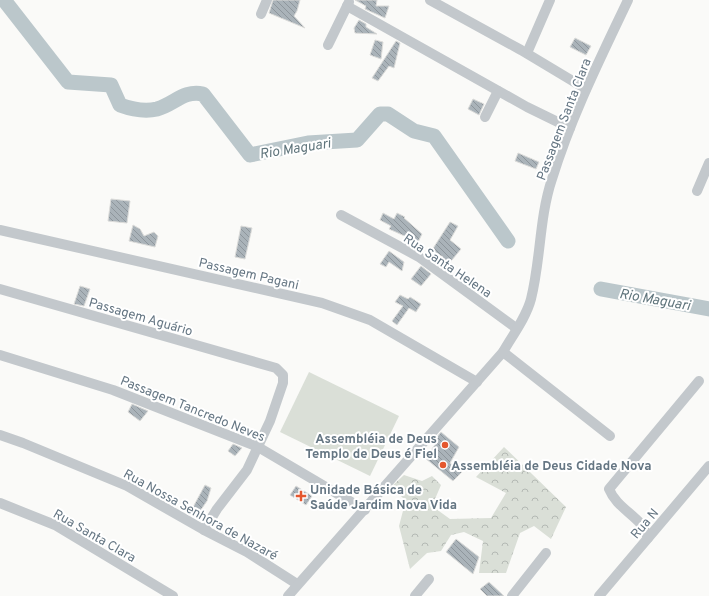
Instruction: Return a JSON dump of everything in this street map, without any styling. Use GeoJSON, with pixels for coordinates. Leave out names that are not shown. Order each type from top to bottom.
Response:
{"type":"FeatureCollection","features":[{"type":"Feature","properties":{"kind":"street"},"geometry":{"type":"LineString","coordinates":[[261,14],[267,0]]}},
{"type":"Feature","properties":{"kind":"street"},"geometry":{"type":"LineString","coordinates":[[526,53],[550,0]]}},
{"type":"Feature","properties":{"kind":"street","name":"Passagem Santa Clara"},"geometry":{"type":"LineString","coordinates":[[288,596],[503,352],[525,315],[531,300],[539,259],[544,212],[551,180],[586,89],[628,0]]}},
{"type":"Feature","properties":{"kind":"street"},"geometry":{"type":"LineString","coordinates":[[434,1],[586,89]]}},
{"type":"Feature","properties":{"kind":"street"},"geometry":{"type":"LineString","coordinates":[[328,45],[348,3],[498,91],[570,128]]}},
{"type":"Feature","properties":{"kind":"street"},"geometry":{"type":"LineString","coordinates":[[485,117],[498,91]]}},
{"type":"Feature","properties":{"kind":"street"},"geometry":{"type":"LineString","coordinates":[[697,192],[709,163]]}},
{"type":"Feature","properties":{"kind":"street","name":"Rua Santa Helena"},"geometry":{"type":"LineString","coordinates":[[341,215],[418,257],[516,328]]}},
{"type":"Feature","properties":{"kind":"street","name":"Passagem Pagani"},"geometry":{"type":"LineString","coordinates":[[0,230],[322,303],[356,314],[384,327],[477,382]]}},
{"type":"Feature","properties":{"kind":"street","name":"Passagem Aguário"},"geometry":{"type":"LineString","coordinates":[[0,289],[276,368],[283,375],[283,383],[270,421],[258,447]]}},
{"type":"Feature","properties":{"kind":"street"},"geometry":{"type":"LineString","coordinates":[[503,352],[610,436]]}},
{"type":"Feature","properties":{"kind":"street","name":"Passagem Tancredo Neves"},"geometry":{"type":"LineString","coordinates":[[0,355],[113,390],[258,447],[365,510]]}},
{"type":"Feature","properties":{"kind":"street"},"geometry":{"type":"LineString","coordinates":[[648,538],[642,525],[621,506],[611,495],[609,489],[699,381]]}},
{"type":"Feature","properties":{"kind":"street","name":"Rua Nossa Senhora de Nazaré"},"geometry":{"type":"LineString","coordinates":[[0,435],[127,486],[204,530],[247,552],[297,584]]}},
{"type":"Feature","properties":{"kind":"street"},"geometry":{"type":"LineString","coordinates":[[204,530],[217,509],[246,470],[258,447]]}},
{"type":"Feature","properties":{"kind":"street","name":"Rua N"},"geometry":{"type":"LineString","coordinates":[[599,596],[709,466]]}},
{"type":"Feature","properties":{"kind":"street","name":"Rua Santa Clara"},"geometry":{"type":"LineString","coordinates":[[0,503],[55,525],[173,596]]}},
{"type":"Feature","properties":{"kind":"street"},"geometry":{"type":"LineString","coordinates":[[512,596],[546,553]]}},
{"type":"Feature","properties":{"kind":"street"},"geometry":{"type":"LineString","coordinates":[[415,596],[429,579]]}},
{"type":"Feature","properties":{"kind":"green space"},"geometry":{"type":"Polygon","coordinates":[[[309,372],[399,416],[370,476],[280,432],[309,372]]]}},
{"type":"Feature","properties":{"kind":"green space"},"geometry":{"type":"Polygon","coordinates":[[[504,447],[566,507],[551,539],[534,526],[520,533],[506,573],[479,573],[483,541],[464,532],[451,535],[441,551],[427,553],[410,569],[399,526],[404,507],[403,498],[391,487],[404,475],[422,481],[432,476],[441,485],[432,506],[450,519],[491,518],[506,493],[476,477],[504,447]]]}},
{"type":"Feature","properties":{"kind":"building"},"geometry":{"type":"Polygon","coordinates":[[[273,0],[300,0],[294,16],[305,28],[269,13],[273,0]]]}},
{"type":"Feature","properties":{"kind":"building"},"geometry":{"type":"Polygon","coordinates":[[[355,0],[377,0],[376,6],[389,6],[385,18],[365,9],[366,6],[355,0]]]}},
{"type":"Feature","properties":{"kind":"building"},"geometry":{"type":"Polygon","coordinates":[[[359,20],[366,24],[366,27],[377,34],[355,33],[354,28],[359,20]]]}},
{"type":"Feature","properties":{"kind":"building"},"geometry":{"type":"Polygon","coordinates":[[[575,38],[591,46],[586,55],[570,47],[575,38]]]}},
{"type":"Feature","properties":{"kind":"building"},"geometry":{"type":"Polygon","coordinates":[[[375,40],[383,42],[381,59],[370,55],[375,40]]]}},
{"type":"Feature","properties":{"kind":"building"},"geometry":{"type":"Polygon","coordinates":[[[396,41],[400,43],[394,68],[389,66],[378,81],[372,78],[396,41]]]}},
{"type":"Feature","properties":{"kind":"building"},"geometry":{"type":"Polygon","coordinates":[[[473,99],[484,104],[479,115],[468,109],[473,99]]]}},
{"type":"Feature","properties":{"kind":"building"},"geometry":{"type":"Polygon","coordinates":[[[518,153],[539,162],[536,169],[515,161],[518,153]]]}},
{"type":"Feature","properties":{"kind":"building"},"geometry":{"type":"Polygon","coordinates":[[[111,199],[130,201],[127,223],[108,221],[111,199]]]}},
{"type":"Feature","properties":{"kind":"building"},"geometry":{"type":"Polygon","coordinates":[[[383,213],[394,219],[397,213],[405,217],[404,218],[422,234],[418,242],[389,229],[391,226],[380,220],[383,213]]]}},
{"type":"Feature","properties":{"kind":"building"},"geometry":{"type":"Polygon","coordinates":[[[450,222],[458,226],[450,240],[461,249],[447,266],[441,260],[443,257],[432,250],[450,222]]]}},
{"type":"Feature","properties":{"kind":"building"},"geometry":{"type":"Polygon","coordinates":[[[133,225],[140,229],[144,236],[154,232],[158,236],[155,247],[129,241],[133,225]]]}},
{"type":"Feature","properties":{"kind":"building"},"geometry":{"type":"Polygon","coordinates":[[[241,226],[252,228],[245,259],[235,257],[241,226]]]}},
{"type":"Feature","properties":{"kind":"building"},"geometry":{"type":"Polygon","coordinates":[[[389,251],[404,262],[402,271],[389,262],[386,267],[380,264],[389,251]]]}},
{"type":"Feature","properties":{"kind":"building"},"geometry":{"type":"Polygon","coordinates":[[[421,266],[431,274],[421,286],[411,279],[421,266]]]}},
{"type":"Feature","properties":{"kind":"building"},"geometry":{"type":"Polygon","coordinates":[[[80,286],[90,289],[84,306],[74,304],[80,286]]]}},
{"type":"Feature","properties":{"kind":"building"},"geometry":{"type":"Polygon","coordinates":[[[400,295],[408,299],[410,297],[421,304],[416,312],[409,308],[397,325],[392,321],[403,306],[395,302],[400,295]]]}},
{"type":"Feature","properties":{"kind":"building"},"geometry":{"type":"Polygon","coordinates":[[[132,404],[148,411],[140,421],[128,412],[132,404]]]}},
{"type":"Feature","properties":{"kind":"building"},"geometry":{"type":"Polygon","coordinates":[[[441,432],[459,447],[450,463],[462,472],[453,481],[425,458],[435,445],[432,443],[441,432]]]}},
{"type":"Feature","properties":{"kind":"building"},"geometry":{"type":"Polygon","coordinates":[[[233,444],[242,448],[235,456],[228,451],[233,444]]]}},
{"type":"Feature","properties":{"kind":"building"},"geometry":{"type":"Polygon","coordinates":[[[205,485],[211,488],[207,501],[198,514],[192,509],[205,485]]]}},
{"type":"Feature","properties":{"kind":"building","name":"Unidade Básica de Saúde Jardim Nova Vida"},"geometry":{"type":"Polygon","coordinates":[[[296,486],[312,496],[306,505],[290,495],[296,486]]]}},
{"type":"Feature","properties":{"kind":"building"},"geometry":{"type":"Polygon","coordinates":[[[456,539],[479,557],[473,574],[446,552],[456,539]]]}},
{"type":"Feature","properties":{"kind":"building"},"geometry":{"type":"Polygon","coordinates":[[[489,582],[504,596],[487,596],[480,589],[489,582]]]}},
{"type":"Feature","properties":{"kind":"waterway","name":"Rio Maguari"},"geometry":{"type":"LineString","coordinates":[[4,0],[68,82],[111,85],[120,105],[143,110],[152,110],[163,107],[190,94],[203,94],[250,155],[308,143],[357,140],[380,114],[388,114],[414,131],[434,136],[508,241]]}},
{"type":"Feature","properties":{"kind":"waterway","name":"Rio Maguari"},"geometry":{"type":"LineString","coordinates":[[601,289],[709,309]]}},
{"type":"Feature","properties":{"kind":"place","name":"Assembléia de Deus Templo de Deus é Fiel"},"geometry":{"type":"Point","coordinates":[445,445]}},
{"type":"Feature","properties":{"kind":"place","name":"Assembléia de Deus Cidade Nova"},"geometry":{"type":"Point","coordinates":[443,465]}},
{"type":"Feature","properties":{"kind":"place","name":"Unidade Básica de Saúde Jardim Nova Vida"},"geometry":{"type":"Point","coordinates":[301,496]}}]}
